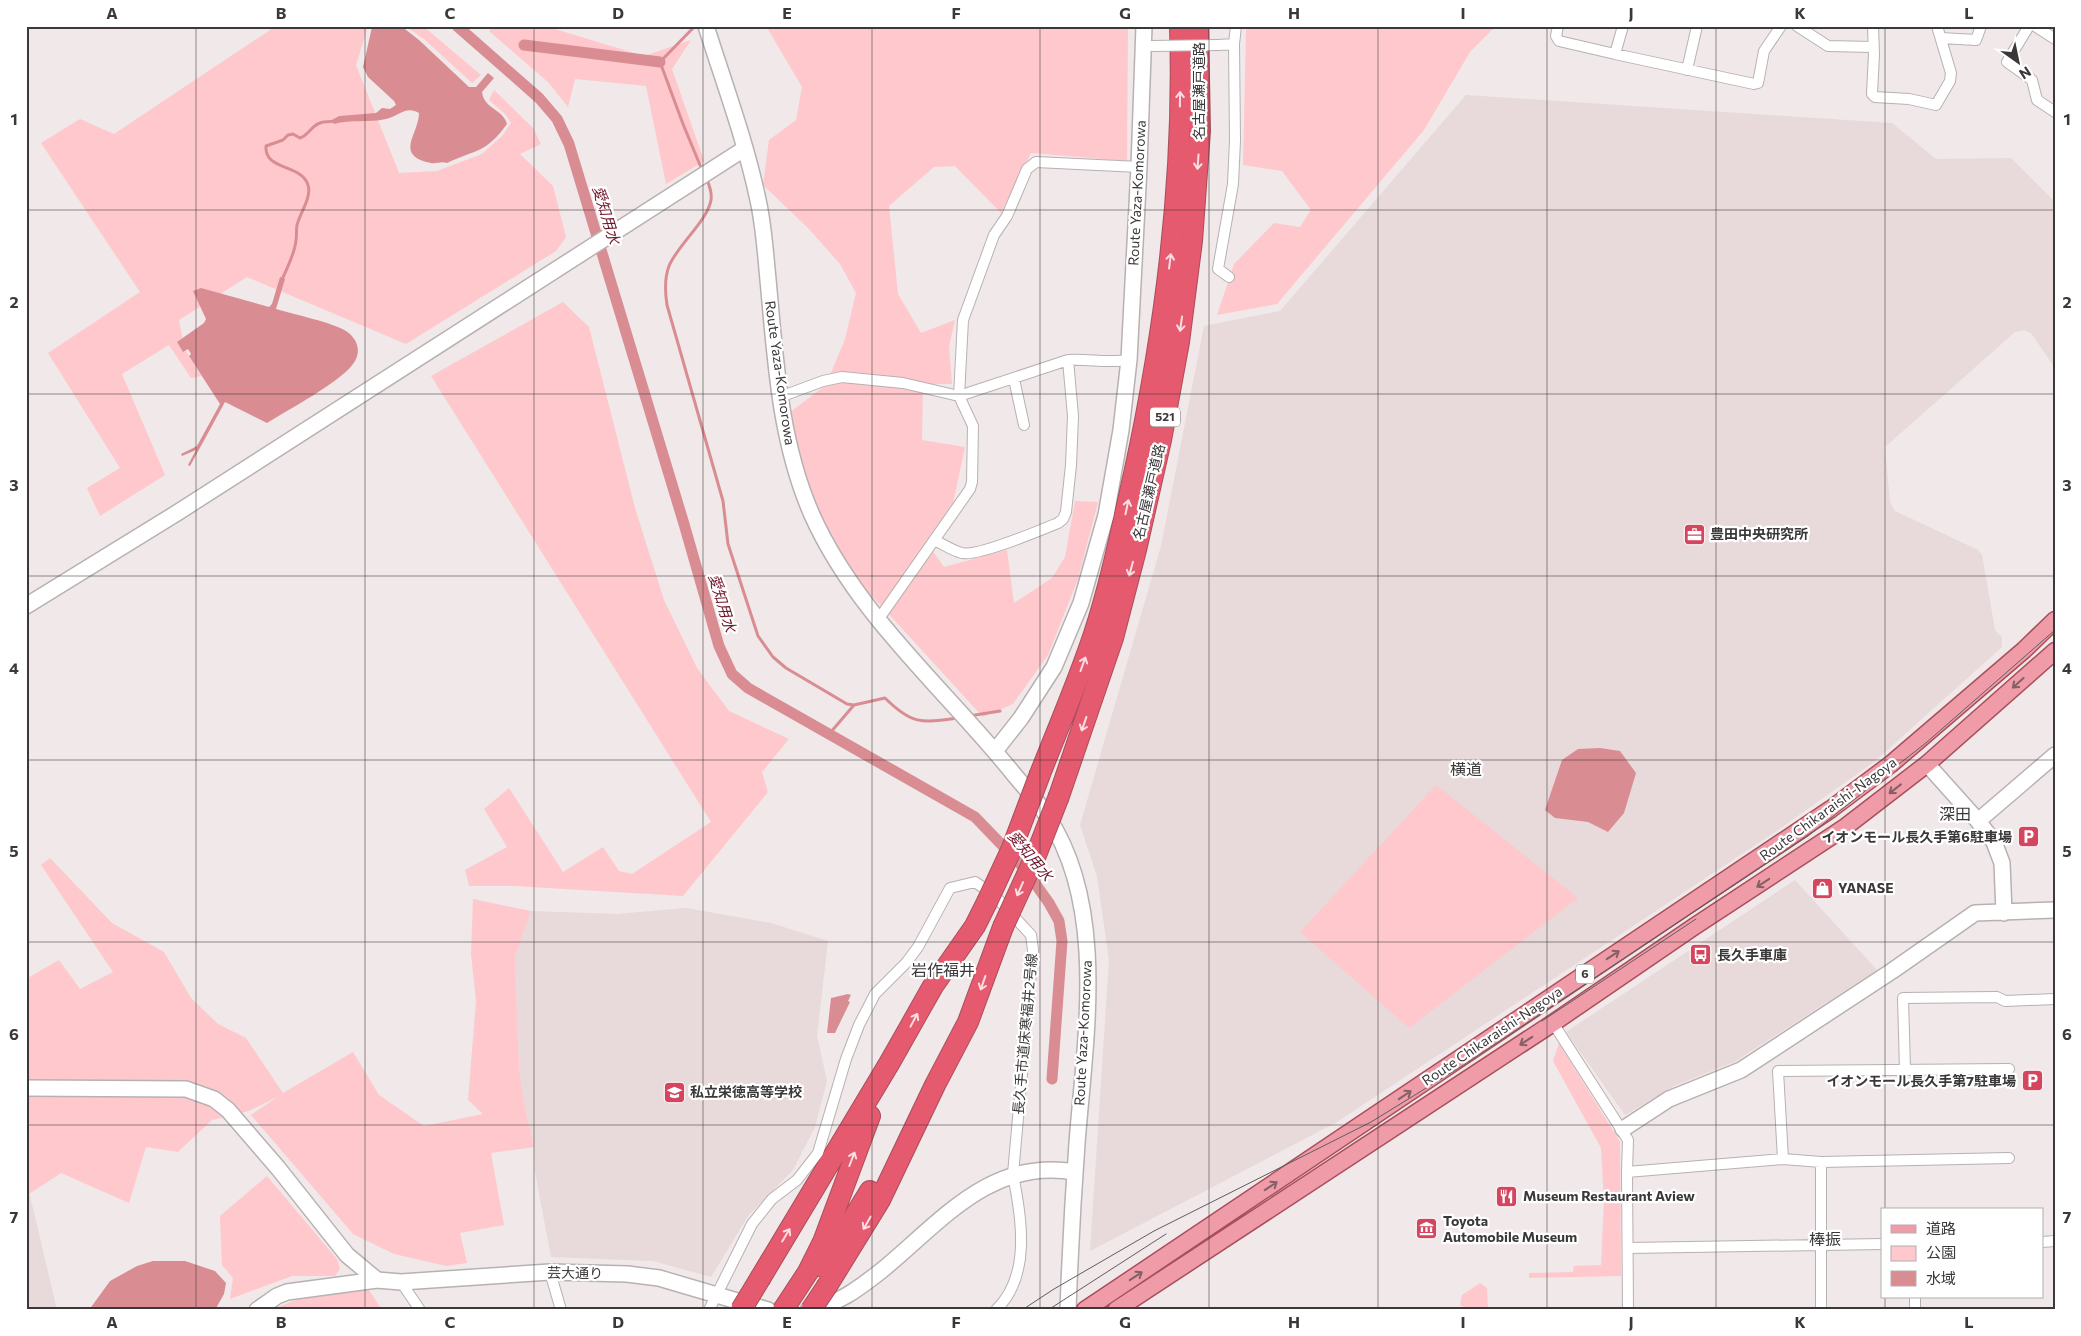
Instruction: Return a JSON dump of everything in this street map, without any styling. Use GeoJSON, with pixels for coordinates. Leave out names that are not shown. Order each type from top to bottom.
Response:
{"type":"FeatureCollection","features":[{"type":"Feature","properties":{"kind":"highway","name":"名古屋瀬戸道路"},"geometry":{"type":"LineString","coordinates":[[890,1062],[933,986],[975,926],[987,902],[1012,848],[1096,625],[1118,546],[1156,360],[1172,240],[1180,131],[1180,26]]}},
{"type":"Feature","properties":{"kind":"highway","name":"名古屋瀬戸道路"},"geometry":{"type":"LineString","coordinates":[[935,1085],[968,1022],[1001,932],[1036,855],[1059,796],[1113,638],[1136,550],[1164,421],[1178,342],[1192,241],[1200,130],[1198,26]]}},
{"type":"Feature","properties":{"kind":"highway"},"geometry":{"type":"LineString","coordinates":[[795,1310],[822,1258],[890,1062]]}},
{"type":"Feature","properties":{"kind":"highway"},"geometry":{"type":"LineString","coordinates":[[741,1310],[890,1062]]}},
{"type":"Feature","properties":{"kind":"highway"},"geometry":{"type":"LineString","coordinates":[[783,1310],[822,1258],[935,1085]]}},
{"type":"Feature","properties":{"kind":"highway"},"geometry":{"type":"LineString","coordinates":[[816,1309],[827,1286],[880,1200],[935,1085]]}},
{"type":"Feature","properties":{"kind":"main road","name":"Route Chikaraishi-Nagoya"},"geometry":{"type":"LineString","coordinates":[[1090,1306],[1154,1265],[1831,809],[1891,764],[2024,650],[2055,620]]}},
{"type":"Feature","properties":{"kind":"main road","name":"Route Chikaraishi-Nagoya"},"geometry":{"type":"LineString","coordinates":[[1116,1310],[1553,1023],[1695,926],[1800,859],[1844,828],[1927,764],[2055,650]]}},
{"type":"Feature","properties":{"kind":"street","name":"Route Yaza-Komorowa"},"geometry":{"type":"LineString","coordinates":[[995,751],[1021,718],[1054,667],[1081,604],[1106,515],[1121,430],[1129,360],[1139,167],[1148,46],[1144,26]]}},
{"type":"Feature","properties":{"kind":"street"},"geometry":{"type":"LineString","coordinates":[[1229,277],[1218,269],[1233,184],[1235,140],[1234,44],[1236,26]]}},
{"type":"Feature","properties":{"kind":"street"},"geometry":{"type":"LineString","coordinates":[[1558,26],[1556,36],[1559,40],[1754,84],[1758,83],[1764,51],[1781,26]]}},
{"type":"Feature","properties":{"kind":"street"},"geometry":{"type":"LineString","coordinates":[[1615,54],[1623,26]]}},
{"type":"Feature","properties":{"kind":"street"},"geometry":{"type":"LineString","coordinates":[[1687,70],[1697,26]]}},
{"type":"Feature","properties":{"kind":"street"},"geometry":{"type":"LineString","coordinates":[[1797,26],[1828,46],[1873,47]]}},
{"type":"Feature","properties":{"kind":"street"},"geometry":{"type":"LineString","coordinates":[[1873,26],[1872,94],[1874,97],[1909,99],[1936,105],[1950,81],[1951,73],[1936,26]]}},
{"type":"Feature","properties":{"kind":"street"},"geometry":{"type":"LineString","coordinates":[[1941,38],[1976,40],[1981,26]]}},
{"type":"Feature","properties":{"kind":"street"},"geometry":{"type":"LineString","coordinates":[[2029,26],[2007,62],[2032,80],[2037,100],[2055,112]]}},
{"type":"Feature","properties":{"kind":"street"},"geometry":{"type":"LineString","coordinates":[[2035,26],[2055,39]]}},
{"type":"Feature","properties":{"kind":"street","name":"Route Yaza-Komorowa"},"geometry":{"type":"LineString","coordinates":[[706,28],[758,200],[780,396],[787,438],[794,465],[812,515],[848,579],[878,620],[995,751],[1047,816],[1068,855],[1079,896],[1087,952],[1086,1022],[1075,1172],[1068,1310]]}},
{"type":"Feature","properties":{"kind":"street"},"geometry":{"type":"LineString","coordinates":[[1148,46],[1234,44]]}},
{"type":"Feature","properties":{"kind":"street"},"geometry":{"type":"LineString","coordinates":[[26,606],[188,506],[744,150]]}},
{"type":"Feature","properties":{"kind":"street"},"geometry":{"type":"LineString","coordinates":[[878,620],[972,482],[973,426],[959,396],[963,320],[994,235],[1008,216],[1031,164],[1036,162],[1139,167]]}},
{"type":"Feature","properties":{"kind":"street"},"geometry":{"type":"LineString","coordinates":[[780,396],[823,381],[842,377],[903,383],[959,396],[1068,360],[1080,359],[1110,362],[1129,360]]}},
{"type":"Feature","properties":{"kind":"street"},"geometry":{"type":"LineString","coordinates":[[934,540],[963,553],[969,553],[1001,545],[1058,524],[1063,519],[1066,512],[1073,416],[1068,360]]}},
{"type":"Feature","properties":{"kind":"street"},"geometry":{"type":"LineString","coordinates":[[1014,379],[1024,425]]}},
{"type":"Feature","properties":{"kind":"street"},"geometry":{"type":"LineString","coordinates":[[1978,821],[2055,755]]}},
{"type":"Feature","properties":{"kind":"street"},"geometry":{"type":"LineString","coordinates":[[1927,764],[1978,821],[1994,842],[2002,863],[2004,913]]}},
{"type":"Feature","properties":{"kind":"street","name":"長久手市道床寒福井2号線"},"geometry":{"type":"LineString","coordinates":[[717,1295],[752,1224],[772,1200],[797,1180],[818,1153],[846,1059],[859,1025],[875,994],[906,963],[918,947],[950,888],[975,882],[994,896],[1031,935],[1033,950],[1012,1174]]}},
{"type":"Feature","properties":{"kind":"street"},"geometry":{"type":"LineString","coordinates":[[1623,1129],[1669,1100],[1741,1070],[1975,914],[2055,910]]}},
{"type":"Feature","properties":{"kind":"street"},"geometry":{"type":"LineString","coordinates":[[1905,1070],[1904,998],[1997,997],[2006,1001],[2055,1000]]}},
{"type":"Feature","properties":{"kind":"street"},"geometry":{"type":"LineString","coordinates":[[1553,1023],[1623,1129],[1628,1140],[1628,1310]]}},
{"type":"Feature","properties":{"kind":"street"},"geometry":{"type":"LineString","coordinates":[[1783,1159],[1778,1071],[2009,1069]]}},
{"type":"Feature","properties":{"kind":"street"},"geometry":{"type":"LineString","coordinates":[[26,1088],[186,1089],[214,1099],[228,1110],[278,1168],[347,1255],[377,1280]]}},
{"type":"Feature","properties":{"kind":"street"},"geometry":{"type":"LineString","coordinates":[[1627,1172],[1783,1159],[1821,1162],[2009,1158]]}},
{"type":"Feature","properties":{"kind":"street"},"geometry":{"type":"LineString","coordinates":[[1821,1162],[1821,1310]]}},
{"type":"Feature","properties":{"kind":"street"},"geometry":{"type":"LineString","coordinates":[[816,1309],[839,1300],[859,1288],[965,1198],[1012,1174],[1054,1168],[1075,1172]]}},
{"type":"Feature","properties":{"kind":"street"},"geometry":{"type":"LineString","coordinates":[[996,1310],[1005,1301],[1013,1286],[1020,1252],[1019,1210],[1012,1174]]}},
{"type":"Feature","properties":{"kind":"street"},"geometry":{"type":"LineString","coordinates":[[1628,1248],[1881,1244]]}},
{"type":"Feature","properties":{"kind":"street"},"geometry":{"type":"LineString","coordinates":[[1154,1265],[1162,1280]]}},
{"type":"Feature","properties":{"kind":"street"},"geometry":{"type":"LineString","coordinates":[[550,1272],[561,1310]]}},
{"type":"Feature","properties":{"kind":"street","name":"芸大通り"},"geometry":{"type":"LineString","coordinates":[[258,1310],[287,1292],[377,1280],[401,1282],[550,1272],[627,1274],[651,1277],[768,1310]]}},
{"type":"Feature","properties":{"kind":"street"},"geometry":{"type":"LineString","coordinates":[[401,1282],[420,1310]]}},
{"type":"Feature","properties":{"kind":"street"},"geometry":{"type":"LineString","coordinates":[[709,1310],[717,1295]]}},
{"type":"Feature","properties":{"kind":"shaded area"},"geometry":{"type":"Polygon","coordinates":[[[1466,95],[1892,123],[1936,159],[2011,158],[2055,202],[2055,368],[2031,333],[2024,330],[2015,332],[1885,447],[1890,503],[1895,511],[1978,550],[1982,555],[1995,630],[2002,637],[2002,647],[1874,762],[1775,832],[1337,1122],[1090,1251],[1109,960],[1097,876],[1080,825],[1161,546],[1204,326],[1280,311],[1466,95]]]}},
{"type":"Feature","properties":{"kind":"shaded area"},"geometry":{"type":"Polygon","coordinates":[[[1795,880],[1877,970],[1734,1062],[1674,1086],[1625,1115],[1566,1032],[1795,880]]]}},
{"type":"Feature","properties":{"kind":"shaded area","name":"私立栄徳高等学校"},"geometry":{"type":"Polygon","coordinates":[[[686,908],[771,923],[828,941],[817,1036],[827,1081],[815,1127],[793,1170],[748,1216],[711,1277],[653,1261],[551,1257],[535,1172],[534,1147],[524,1103],[519,1068],[515,957],[531,911],[617,914],[686,908]]]}},
{"type":"Feature","properties":{"kind":"shaded area"},"geometry":{"type":"Polygon","coordinates":[[[26,1179],[57,1310],[26,1310],[26,1179]]]}},
{"type":"Feature","properties":{"kind":"green space"},"geometry":{"type":"Polygon","coordinates":[[[276,26],[368,26],[356,65],[399,173],[437,171],[482,154],[502,136],[511,123],[506,115],[489,100],[494,90],[533,128],[541,144],[520,154],[553,186],[566,237],[556,251],[406,344],[247,277],[179,320],[184,348],[201,376],[191,378],[169,345],[122,374],[165,475],[100,516],[87,488],[120,468],[48,353],[140,292],[41,143],[80,119],[114,134],[276,26]]]}},
{"type":"Feature","properties":{"kind":"green space"},"geometry":{"type":"Polygon","coordinates":[[[405,26],[423,26],[481,75],[472,83],[424,39],[405,26]]]}},
{"type":"Feature","properties":{"kind":"green space"},"geometry":{"type":"Polygon","coordinates":[[[495,26],[545,26],[644,56],[691,40],[672,69],[704,161],[666,184],[646,86],[575,79],[568,107],[549,83],[489,31],[495,26]]]}},
{"type":"Feature","properties":{"kind":"green space"},"geometry":{"type":"Polygon","coordinates":[[[766,26],[1128,26],[1127,161],[1031,153],[1001,213],[955,166],[934,167],[889,206],[898,294],[921,333],[955,320],[949,346],[952,384],[923,384],[922,440],[965,447],[952,508],[927,543],[944,567],[1007,550],[1014,603],[1052,578],[1065,557],[1075,501],[1098,502],[1078,579],[1048,655],[1013,704],[983,717],[852,574],[812,498],[789,413],[826,385],[845,339],[856,293],[840,264],[808,228],[763,185],[769,140],[796,120],[802,87],[766,26]]]}},
{"type":"Feature","properties":{"kind":"green space"},"geometry":{"type":"Polygon","coordinates":[[[1249,26],[1496,26],[1470,52],[1424,130],[1277,304],[1217,315],[1234,264],[1274,223],[1300,227],[1311,210],[1282,171],[1243,165],[1246,29],[1249,26]]]}},
{"type":"Feature","properties":{"kind":"green space"},"geometry":{"type":"Polygon","coordinates":[[[563,302],[589,327],[635,508],[664,600],[697,668],[729,711],[789,739],[762,772],[768,792],[683,896],[514,886],[469,886],[465,870],[507,847],[484,809],[509,788],[563,872],[603,847],[619,871],[632,874],[711,822],[431,376],[563,302]]]}},
{"type":"Feature","properties":{"kind":"green space"},"geometry":{"type":"Polygon","coordinates":[[[1436,785],[1578,898],[1409,1028],[1300,932],[1436,785]]]}},
{"type":"Feature","properties":{"kind":"green space"},"geometry":{"type":"Polygon","coordinates":[[[50,858],[112,923],[164,952],[191,998],[218,1024],[246,1038],[283,1093],[353,1052],[379,1095],[424,1126],[483,1114],[468,1100],[476,1001],[471,954],[473,899],[531,911],[515,957],[519,1068],[524,1103],[534,1147],[491,1153],[504,1225],[460,1233],[467,1263],[446,1266],[394,1254],[353,1234],[251,1115],[277,1097],[249,1111],[212,1120],[178,1152],[146,1147],[129,1203],[61,1173],[26,1196],[26,979],[59,960],[80,989],[113,972],[41,865],[50,858]]]}},
{"type":"Feature","properties":{"kind":"green space"},"geometry":{"type":"Polygon","coordinates":[[[1559,1043],[1620,1142],[1621,1276],[1529,1278],[1529,1273],[1573,1272],[1574,1266],[1601,1265],[1604,1201],[1601,1148],[1553,1061],[1559,1043]]]}},
{"type":"Feature","properties":{"kind":"green space"},"geometry":{"type":"Polygon","coordinates":[[[267,1176],[337,1259],[340,1269],[335,1276],[292,1276],[230,1299],[233,1278],[222,1265],[220,1216],[267,1176]]]}},
{"type":"Feature","properties":{"kind":"green space"},"geometry":{"type":"Polygon","coordinates":[[[1480,1283],[1487,1288],[1488,1308],[1471,1310],[1460,1305],[1462,1295],[1480,1283]]]}},
{"type":"Feature","properties":{"kind":"green space"},"geometry":{"type":"Polygon","coordinates":[[[367,1287],[382,1310],[271,1310],[306,1296],[367,1287]]]}},
{"type":"Feature","properties":{"kind":"water"},"geometry":{"type":"Polygon","coordinates":[[[401,26],[419,40],[469,87],[476,87],[488,73],[494,78],[482,92],[483,98],[502,115],[507,124],[487,145],[447,163],[431,163],[413,155],[411,149],[419,113],[410,110],[391,118],[334,124],[332,120],[339,116],[376,113],[382,108],[390,109],[396,105],[368,77],[363,67],[372,27],[401,26]]]}},
{"type":"Feature","properties":{"kind":"water"},"geometry":{"type":"Polygon","coordinates":[[[280,277],[285,279],[276,309],[323,322],[346,331],[356,342],[358,350],[356,359],[337,379],[267,423],[225,402],[190,466],[188,465],[196,450],[182,456],[181,454],[197,446],[220,404],[189,356],[191,354],[188,349],[183,352],[177,342],[204,323],[206,319],[193,291],[201,288],[269,307],[272,304],[280,277]]]}},
{"type":"Feature","properties":{"kind":"water"},"geometry":{"type":"Polygon","coordinates":[[[1600,748],[1620,751],[1636,773],[1624,813],[1608,832],[1588,822],[1555,818],[1545,810],[1562,760],[1578,749],[1600,748]]]}},
{"type":"Feature","properties":{"kind":"water"},"geometry":{"type":"Polygon","coordinates":[[[851,995],[848,1001],[850,1002],[835,1033],[827,1033],[831,998],[851,995]]]}},
{"type":"Feature","properties":{"kind":"water"},"geometry":{"type":"Polygon","coordinates":[[[153,1261],[185,1261],[215,1271],[226,1283],[224,1294],[215,1310],[89,1310],[110,1281],[137,1266],[153,1261]]]}},
{"type":"Feature","properties":{"kind":"waterway","name":"愛知用水"},"geometry":{"type":"LineString","coordinates":[[457,26],[539,98],[557,119],[569,144],[719,646],[732,674],[748,688],[975,817],[1024,868],[1049,903],[1059,921],[1062,941],[1052,1079]]}},
{"type":"Feature","properties":{"kind":"waterway"},"geometry":{"type":"LineString","coordinates":[[695,26],[660,62],[702,170]]}},
{"type":"Feature","properties":{"kind":"waterway"},"geometry":{"type":"LineString","coordinates":[[524,45],[660,62]]}},
{"type":"Feature","properties":{"kind":"waterway"},"geometry":{"type":"LineString","coordinates":[[282,280],[294,250],[297,225],[309,190],[304,178],[299,174],[271,160],[267,154],[266,146],[283,140],[288,135],[293,134],[300,138],[320,123],[337,121]]}},
{"type":"Feature","properties":{"kind":"waterway"},"geometry":{"type":"LineString","coordinates":[[706,178],[711,194],[709,208],[669,266],[665,290],[666,300],[723,501],[728,544],[758,636],[773,657],[786,668],[847,704],[854,705],[885,698],[910,718],[926,721],[958,718]]}},
{"type":"Feature","properties":{"kind":"waterway"},"geometry":{"type":"LineString","coordinates":[[830,733],[854,705]]}},
{"type":"Feature","properties":{"kind":"waterway"},"geometry":{"type":"LineString","coordinates":[[969,716],[1000,711]]}},
{"type":"Feature","properties":{"kind":"tram line"},"geometry":{"type":"LineString","coordinates":[[1022,1310],[1054,1289],[1154,1231],[1371,1122],[1462,1066],[1808,836],[1927,742],[2055,630]]}},
{"type":"Feature","properties":{"kind":"tram line"},"geometry":{"type":"LineString","coordinates":[[1542,1021],[1696,919]]}},
{"type":"Feature","properties":{"kind":"tram line"},"geometry":{"type":"LineString","coordinates":[[1048,1310],[1166,1234]]}},
{"type":"Feature","properties":{"kind":"place","name":"豊田中央研究所"},"geometry":{"type":"Point","coordinates":[1694,534]}},
{"type":"Feature","properties":{"kind":"place","name":"イオンモール長久手第6駐車場"},"geometry":{"type":"Point","coordinates":[2028,837]}},
{"type":"Feature","properties":{"kind":"place","name":"YANASE"},"geometry":{"type":"Point","coordinates":[1822,888]}},
{"type":"Feature","properties":{"kind":"place","name":"長久手車庫"},"geometry":{"type":"Point","coordinates":[1701,955]}},
{"type":"Feature","properties":{"kind":"place","name":"イオンモール長久手第7駐車場"},"geometry":{"type":"Point","coordinates":[2032,1081]}},
{"type":"Feature","properties":{"kind":"place","name":"私立栄徳高等学校"},"geometry":{"type":"Point","coordinates":[674,1092]}},
{"type":"Feature","properties":{"kind":"place","name":"Museum Restaurant Aview"},"geometry":{"type":"Point","coordinates":[1507,1196]}},
{"type":"Feature","properties":{"kind":"place","name":"Toyota Automobile Museum"},"geometry":{"type":"Point","coordinates":[1427,1229]}},
{"type":"Feature","properties":{"kind":"district","name":"横道"},"geometry":{"type":"Point","coordinates":[1466,769]}},
{"type":"Feature","properties":{"kind":"district","name":"深田"},"geometry":{"type":"Point","coordinates":[1955,814]}},
{"type":"Feature","properties":{"kind":"district","name":"岩作福井"},"geometry":{"type":"Point","coordinates":[943,970]}},
{"type":"Feature","properties":{"kind":"district","name":"棒振"},"geometry":{"type":"Point","coordinates":[1825,1239]}}]}
